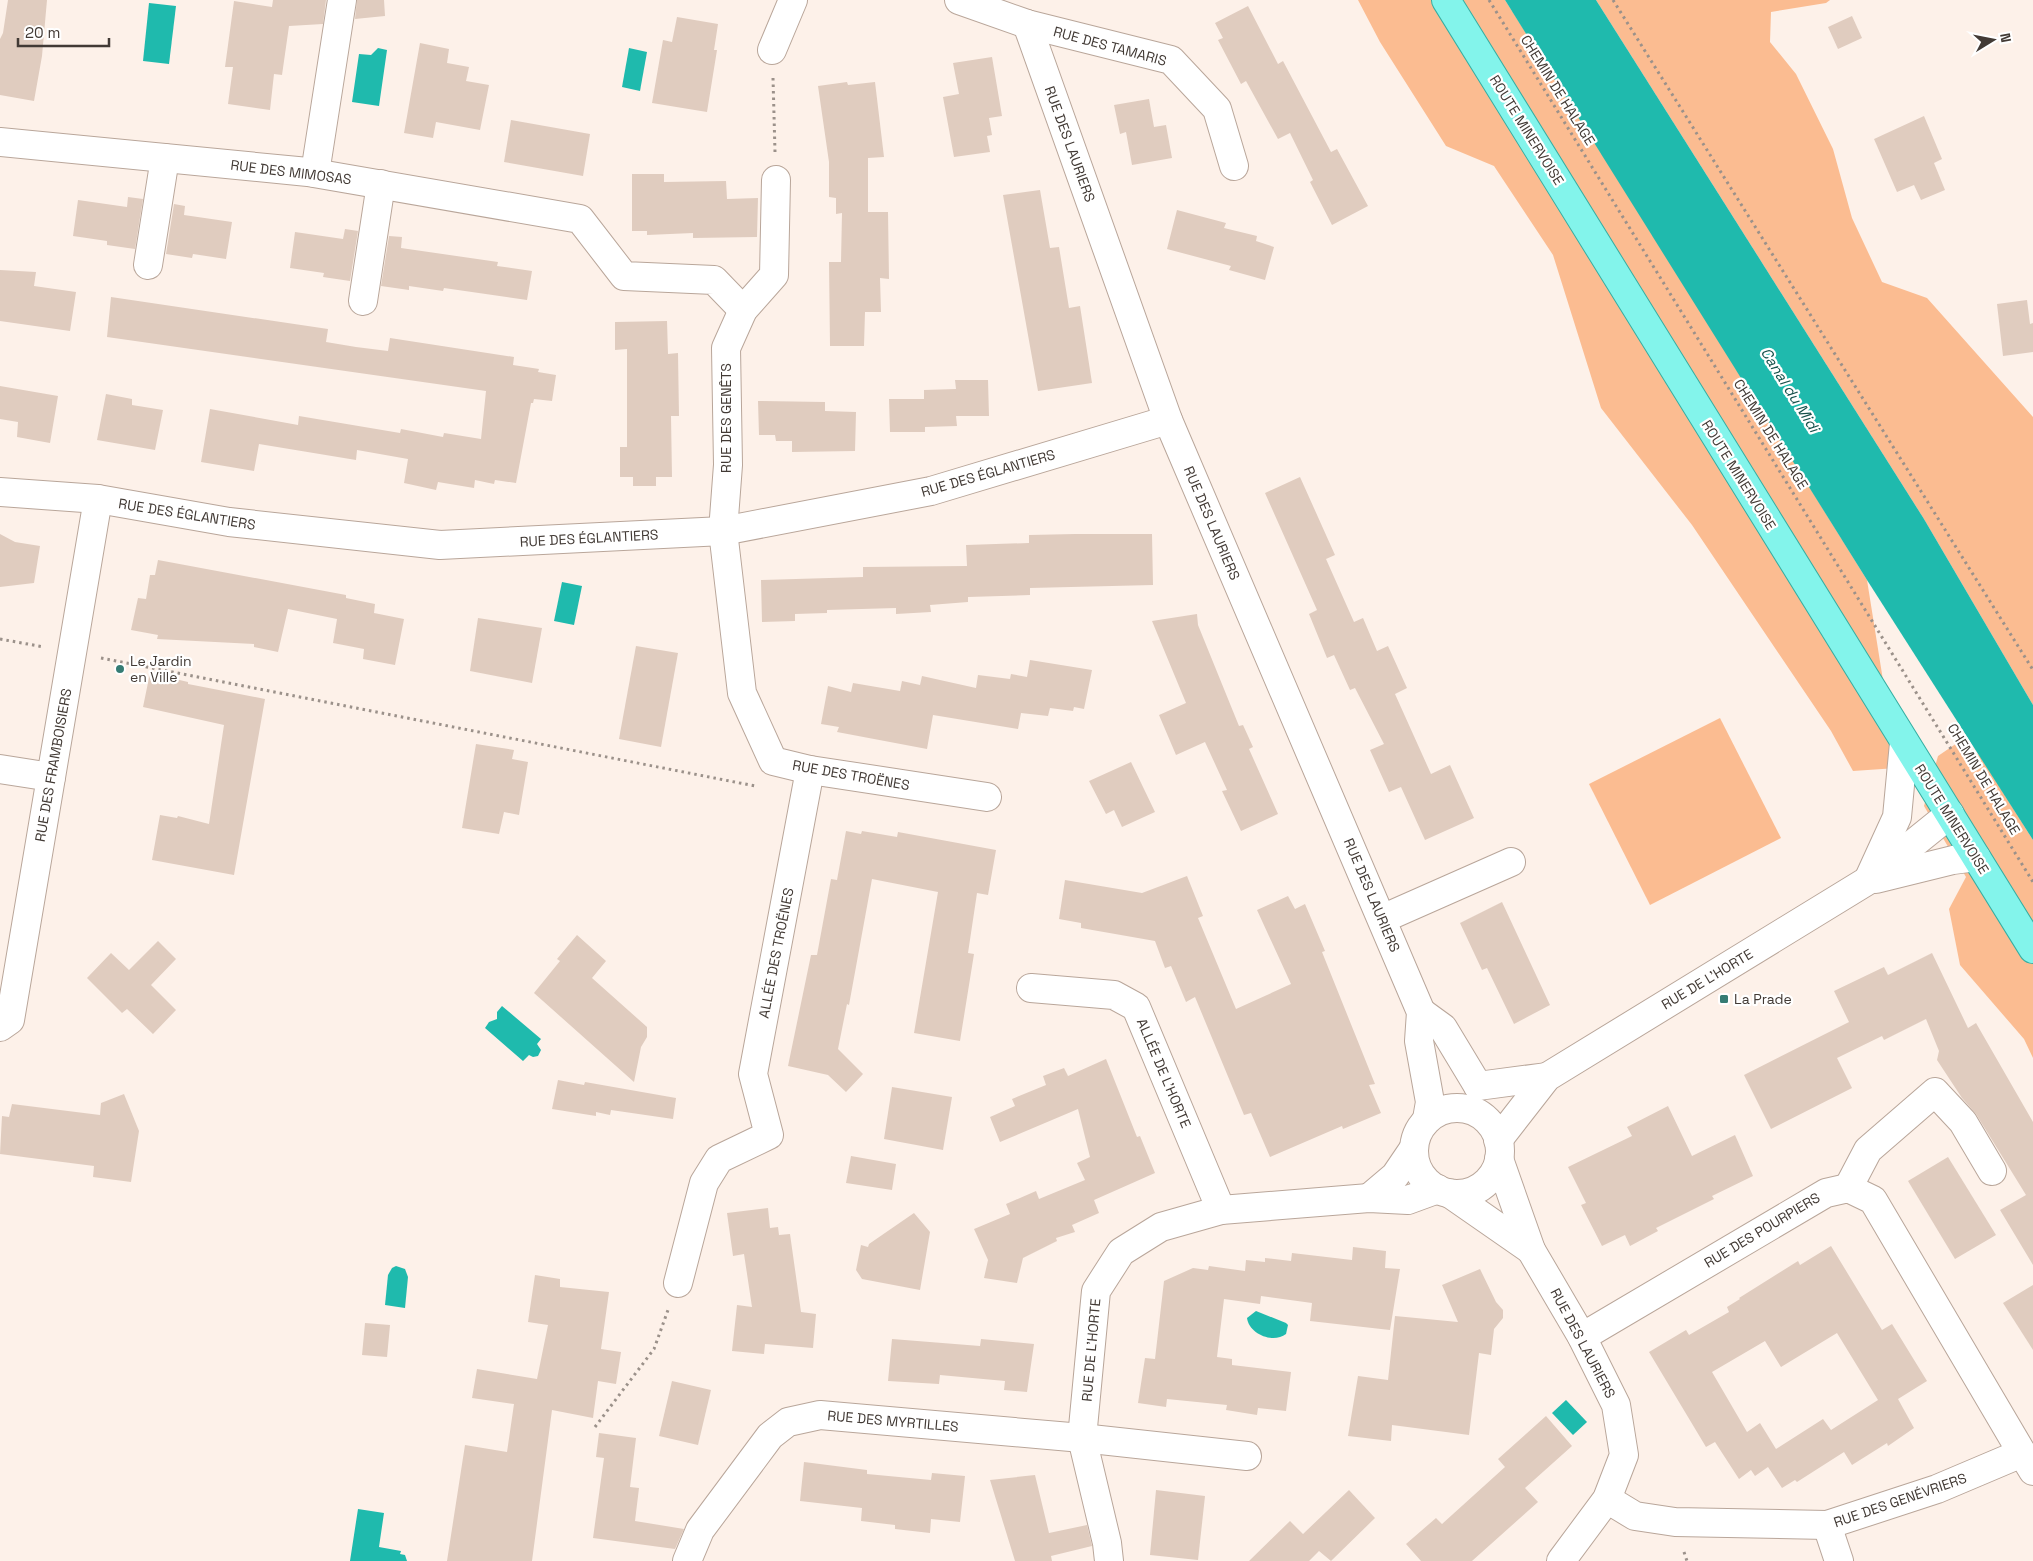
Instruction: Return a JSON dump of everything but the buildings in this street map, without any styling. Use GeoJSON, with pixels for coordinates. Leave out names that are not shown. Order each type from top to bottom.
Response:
{"type":"FeatureCollection","features":[{"type":"Feature","properties":{"kind":"main road","name":"ROUTE MINERVOISE"},"geometry":{"type":"LineString","coordinates":[[1446,0],[2033,949]]}},
{"type":"Feature","properties":{"kind":"street"},"geometry":{"type":"LineString","coordinates":[[315,173],[342,0]]}},
{"type":"Feature","properties":{"kind":"street"},"geometry":{"type":"LineString","coordinates":[[772,50],[793,0]]}},
{"type":"Feature","properties":{"kind":"street","name":"RUE DES TAMARIS"},"geometry":{"type":"LineString","coordinates":[[959,0],[1027,24],[1171,60],[1217,109],[1234,166]]}},
{"type":"Feature","properties":{"kind":"street","name":"RUE DES LAURIERS"},"geometry":{"type":"LineString","coordinates":[[1027,24],[1168,420],[1421,1012],[1419,1041],[1430,1102],[1427,1119]]}},
{"type":"Feature","properties":{"kind":"street","name":"RUE DES MIMOSAS"},"geometry":{"type":"LineString","coordinates":[[0,142],[315,173],[580,219],[624,276],[714,280],[743,310]]}},
{"type":"Feature","properties":{"kind":"street"},"geometry":{"type":"LineString","coordinates":[[148,265],[166,158]]}},
{"type":"Feature","properties":{"kind":"street","name":"RUE DES GENÊTS"},"geometry":{"type":"LineString","coordinates":[[723,531],[728,465],[726,348],[743,310],[774,275],[776,180]]}},
{"type":"Feature","properties":{"kind":"street"},"geometry":{"type":"LineString","coordinates":[[363,301],[381,184]]}},
{"type":"Feature","properties":{"kind":"street","name":"RUE DES ÉGLANTIERS"},"geometry":{"type":"LineString","coordinates":[[0,492],[98,499],[229,522],[440,545],[723,531],[931,491],[1168,420]]}},
{"type":"Feature","properties":{"kind":"street","name":"RUE DES FRAMBOISIERS"},"geometry":{"type":"LineString","coordinates":[[0,1027],[10,1020],[98,499]]}},
{"type":"Feature","properties":{"kind":"street","name":"RUE DES TROËNES"},"geometry":{"type":"LineString","coordinates":[[723,531],[742,693],[773,761],[810,770],[987,797]]}},
{"type":"Feature","properties":{"kind":"street"},"geometry":{"type":"LineString","coordinates":[[1867,881],[1897,817],[1904,743]]}},
{"type":"Feature","properties":{"kind":"street"},"geometry":{"type":"LineString","coordinates":[[0,769],[50,777]]}},
{"type":"Feature","properties":{"kind":"street","name":"ALLÉE DES TROËNES"},"geometry":{"type":"LineString","coordinates":[[678,1283],[704,1183],[719,1159],[769,1135],[754,1074],[810,770]]}},
{"type":"Feature","properties":{"kind":"street","name":"RUE DE L'HORTE"},"geometry":{"type":"LineString","coordinates":[[1476,1098],[1547,1076],[1867,881],[1950,814]]}},
{"type":"Feature","properties":{"kind":"street","name":"RUE DE L'HORTE"},"geometry":{"type":"LineString","coordinates":[[1867,881],[1976,856]]}},
{"type":"Feature","properties":{"kind":"street"},"geometry":{"type":"LineString","coordinates":[[1382,918],[1510,862]]}},
{"type":"Feature","properties":{"kind":"street","name":"ALLÉE DE L'HORTE"},"geometry":{"type":"LineString","coordinates":[[1031,988],[1114,996],[1136,1007],[1221,1210]]}},
{"type":"Feature","properties":{"kind":"street"},"geometry":{"type":"LineString","coordinates":[[1414,1148],[1420,1173],[1443,1191],[1462,1193],[1475,1190],[1486,1183],[1494,1172],[1498,1150],[1493,1128],[1485,1118],[1443,1028],[1421,1012]]}},
{"type":"Feature","properties":{"kind":"street","name":"RUE DE L'HORTE"},"geometry":{"type":"LineString","coordinates":[[1498,1150],[1547,1076]]}},
{"type":"Feature","properties":{"kind":"street"},"geometry":{"type":"LineString","coordinates":[[1992,1170],[1963,1122],[1935,1092],[1868,1150],[1848,1188],[1873,1200],[2028,1462]]}},
{"type":"Feature","properties":{"kind":"street"},"geometry":{"type":"LineString","coordinates":[[1369,1198],[1395,1176],[1414,1148],[1416,1138],[1427,1119],[1476,1098]]}},
{"type":"Feature","properties":{"kind":"street","name":"RUE DES LAURIERS"},"geometry":{"type":"LineString","coordinates":[[1498,1150],[1531,1250],[1582,1337],[1616,1405],[1624,1454],[1607,1499],[1560,1561]]}},
{"type":"Feature","properties":{"kind":"street","name":"RUE DES POURPIERS"},"geometry":{"type":"LineString","coordinates":[[1582,1337],[1826,1193],[1848,1188]]}},
{"type":"Feature","properties":{"kind":"street","name":"RUE DES LAURIERS"},"geometry":{"type":"LineString","coordinates":[[1443,1191],[1531,1250]]}},
{"type":"Feature","properties":{"kind":"street","name":"RUE DE L'HORTE"},"geometry":{"type":"LineString","coordinates":[[1109,1561],[1107,1543],[1082,1438],[1096,1291],[1121,1252],[1161,1227],[1221,1210],[1369,1198],[1408,1200],[1443,1191]]}},
{"type":"Feature","properties":{"kind":"street","name":"RUE DES MYRTILLES"},"geometry":{"type":"LineString","coordinates":[[687,1561],[700,1530],[770,1436],[788,1422],[820,1415],[1082,1438],[1247,1456]]}},
{"type":"Feature","properties":{"kind":"street","name":"RUE DES GENÉVRIERS"},"geometry":{"type":"LineString","coordinates":[[1607,1499],[1635,1516],[1675,1522],[1827,1526],[1936,1489],[2028,1462]]}},
{"type":"Feature","properties":{"kind":"street"},"geometry":{"type":"LineString","coordinates":[[1827,1526],[1839,1561]]}},
{"type":"Feature","properties":{"kind":"path","name":"CHEMIN DE HALAGE"},"geometry":{"type":"LineString","coordinates":[[1489,0],[2033,882]]}},
{"type":"Feature","properties":{"kind":"path"},"geometry":{"type":"LineString","coordinates":[[1613,0],[2033,670]]}},
{"type":"Feature","properties":{"kind":"path"},"geometry":{"type":"LineString","coordinates":[[772,50],[776,180]]}},
{"type":"Feature","properties":{"kind":"path"},"geometry":{"type":"LineString","coordinates":[[0,639],[757,786]]}},
{"type":"Feature","properties":{"kind":"path"},"geometry":{"type":"LineString","coordinates":[[595,1427],[654,1349],[678,1283]]}},
{"type":"Feature","properties":{"kind":"shaded area"},"geometry":{"type":"Polygon","coordinates":[[[1358,0],[1505,0],[1613,170],[1867,580],[1897,768],[1853,771],[1831,731],[1692,525],[1601,408],[1553,255],[1494,166],[1446,146],[1380,42],[1358,0]]]}},
{"type":"Feature","properties":{"kind":"shaded area"},"geometry":{"type":"Polygon","coordinates":[[[1596,0],[1830,0],[1826,3],[1771,12],[1770,42],[1796,74],[1833,149],[1852,218],[1882,282],[1927,298],[2033,417],[2033,705],[1924,519],[1596,0]]]}},
{"type":"Feature","properties":{"kind":"shaded area"},"geometry":{"type":"Polygon","coordinates":[[[1720,718],[1781,838],[1650,905],[1589,784],[1720,718]]]}},
{"type":"Feature","properties":{"kind":"shaded area"},"geometry":{"type":"Polygon","coordinates":[[[1960,741],[1980,756],[2033,840],[2033,1058],[2024,1039],[1960,965],[1949,909],[1966,877],[1924,806],[1938,756],[1960,741]]]}},
{"type":"Feature","properties":{"kind":"water","name":"Canal du Midi"},"geometry":{"type":"Polygon","coordinates":[[[1505,0],[1596,0],[1924,519],[2033,705],[2033,840],[1867,580],[1505,0]]]}},
{"type":"Feature","properties":{"kind":"water"},"geometry":{"type":"Polygon","coordinates":[[[149,3],[176,6],[169,64],[143,61],[149,3]]]}},
{"type":"Feature","properties":{"kind":"water"},"geometry":{"type":"Polygon","coordinates":[[[378,48],[387,50],[379,106],[352,102],[359,54],[371,55],[378,48]]]}},
{"type":"Feature","properties":{"kind":"water"},"geometry":{"type":"Polygon","coordinates":[[[629,48],[647,52],[640,91],[622,87],[629,48]]]}},
{"type":"Feature","properties":{"kind":"water"},"geometry":{"type":"Polygon","coordinates":[[[562,582],[582,586],[574,625],[554,621],[562,582]]]}},
{"type":"Feature","properties":{"kind":"water"},"geometry":{"type":"Polygon","coordinates":[[[502,1006],[541,1039],[537,1044],[541,1050],[538,1056],[533,1057],[529,1055],[523,1061],[485,1028],[489,1022],[497,1019],[497,1012],[502,1006]]]}},
{"type":"Feature","properties":{"kind":"water"},"geometry":{"type":"Polygon","coordinates":[[[396,1266],[405,1269],[408,1277],[405,1308],[385,1305],[388,1275],[392,1268],[396,1266]]]}},
{"type":"Feature","properties":{"kind":"water"},"geometry":{"type":"Polygon","coordinates":[[[1256,1311],[1286,1323],[1288,1325],[1286,1334],[1281,1337],[1268,1338],[1257,1333],[1252,1329],[1247,1318],[1256,1311]]]}},
{"type":"Feature","properties":{"kind":"water"},"geometry":{"type":"Polygon","coordinates":[[[1566,1400],[1587,1422],[1573,1435],[1552,1413],[1566,1400]]]}},
{"type":"Feature","properties":{"kind":"water"},"geometry":{"type":"Polygon","coordinates":[[[358,1509],[384,1513],[379,1547],[401,1551],[400,1554],[405,1555],[407,1561],[350,1561],[358,1509]]]}},
{"type":"Feature","properties":{"kind":"place","name":"Le Jardin en Ville"},"geometry":{"type":"Point","coordinates":[120,669]}},
{"type":"Feature","properties":{"kind":"place","name":"La Prade"},"geometry":{"type":"Point","coordinates":[1724,999]}}]}
